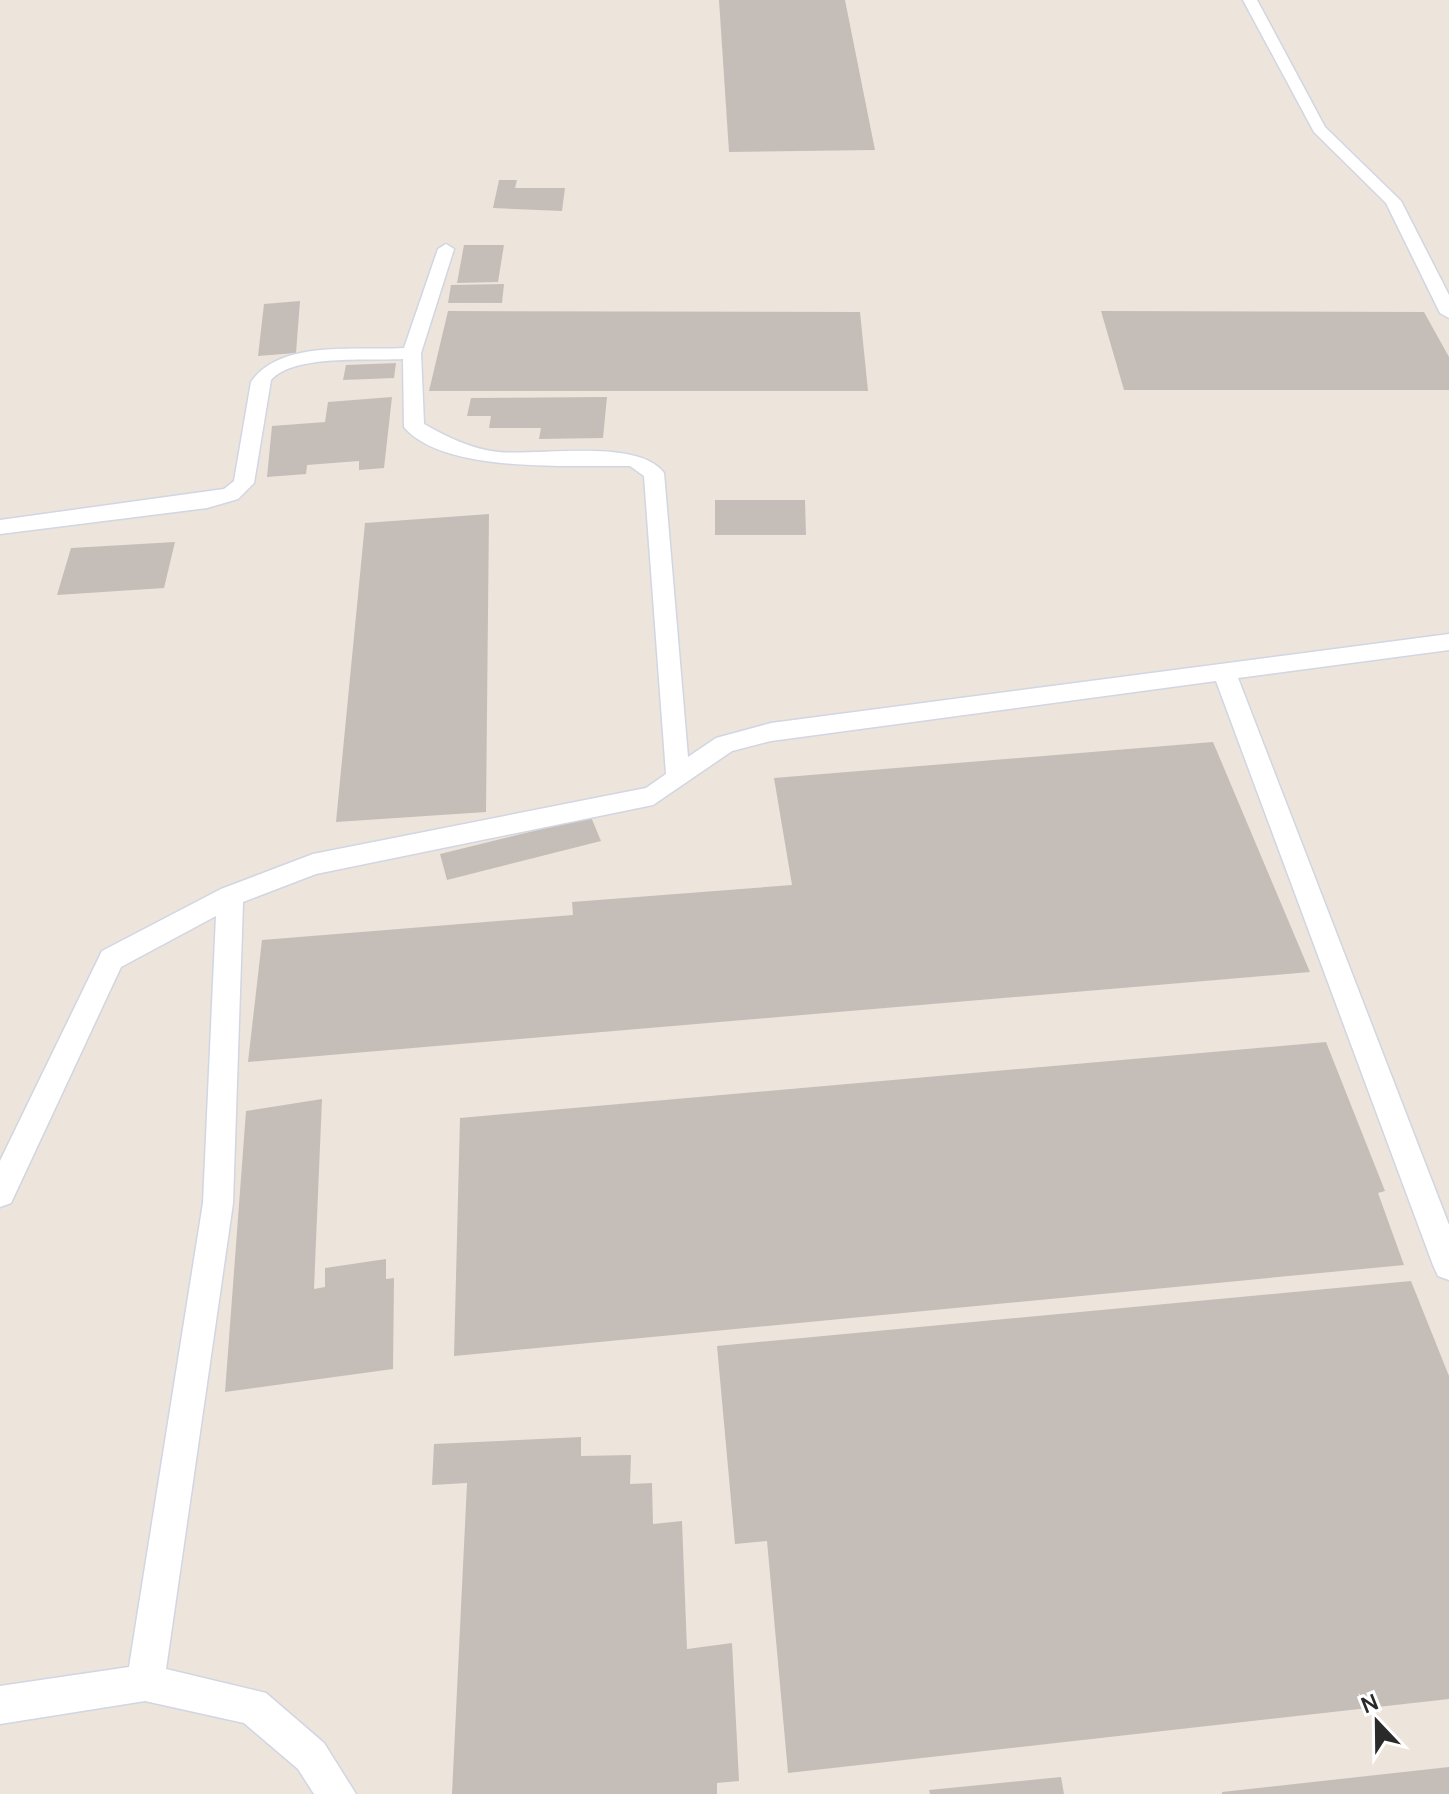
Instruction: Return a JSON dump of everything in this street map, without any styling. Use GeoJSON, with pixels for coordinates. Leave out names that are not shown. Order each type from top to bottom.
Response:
{"type":"FeatureCollection","features":[{"type":"Feature","properties":{"kind":"lane"},"geometry":{"type":"LineString","coordinates":[[1250,0],[1319,129],[1393,201],[1449,313]]}},
{"type":"Feature","properties":{"kind":"lane"},"geometry":{"type":"LineString","coordinates":[[446,249],[412,353],[414,427],[448,446],[497,458],[634,460],[654,473],[678,777]]}},
{"type":"Feature","properties":{"kind":"lane"},"geometry":{"type":"LineString","coordinates":[[0,527],[207,501],[231,494],[244,483],[260,382],[267,372],[279,365],[308,361],[412,353]]}},
{"type":"Feature","properties":{"kind":"lane"},"geometry":{"type":"LineString","coordinates":[[0,1193],[111,959],[230,896],[313,864],[653,796],[724,744],[771,732],[1449,642]]}},
{"type":"Feature","properties":{"kind":"lane"},"geometry":{"type":"LineString","coordinates":[[1224,671],[1449,1265]]}},
{"type":"Feature","properties":{"kind":"lane"},"geometry":{"type":"LineString","coordinates":[[145,1683],[218,1203],[230,896]]}},
{"type":"Feature","properties":{"kind":"lane"},"geometry":{"type":"LineString","coordinates":[[0,1705],[145,1683],[253,1706],[311,1756],[337,1794]]}},
{"type":"Feature","properties":{"kind":"building"},"geometry":{"type":"Polygon","coordinates":[[[719,0],[845,0],[875,150],[729,152],[719,0]]]}},
{"type":"Feature","properties":{"kind":"building"},"geometry":{"type":"Polygon","coordinates":[[[499,180],[517,180],[515,188],[565,188],[562,211],[493,208],[499,180]]]}},
{"type":"Feature","properties":{"kind":"building"},"geometry":{"type":"Polygon","coordinates":[[[464,245],[504,245],[498,282],[457,283],[464,245]]]}},
{"type":"Feature","properties":{"kind":"building"},"geometry":{"type":"Polygon","coordinates":[[[504,284],[502,303],[448,303],[451,285],[504,284]]]}},
{"type":"Feature","properties":{"kind":"building"},"geometry":{"type":"Polygon","coordinates":[[[300,301],[296,353],[258,356],[264,304],[300,301]]]}},
{"type":"Feature","properties":{"kind":"building"},"geometry":{"type":"Polygon","coordinates":[[[448,311],[860,312],[868,391],[429,391],[448,311]]]}},
{"type":"Feature","properties":{"kind":"building"},"geometry":{"type":"Polygon","coordinates":[[[1101,311],[1424,312],[1449,357],[1449,390],[1124,390],[1101,311]]]}},
{"type":"Feature","properties":{"kind":"building"},"geometry":{"type":"Polygon","coordinates":[[[396,363],[394,378],[343,380],[346,365],[396,363]]]}},
{"type":"Feature","properties":{"kind":"building"},"geometry":{"type":"Polygon","coordinates":[[[392,397],[384,468],[359,470],[359,461],[307,465],[306,474],[267,477],[272,426],[325,422],[328,402],[392,397]]]}},
{"type":"Feature","properties":{"kind":"building"},"geometry":{"type":"Polygon","coordinates":[[[607,397],[603,438],[539,439],[541,428],[489,428],[491,416],[467,416],[471,398],[607,397]]]}},
{"type":"Feature","properties":{"kind":"building"},"geometry":{"type":"Polygon","coordinates":[[[715,500],[805,500],[806,535],[715,535],[715,500]]]}},
{"type":"Feature","properties":{"kind":"building"},"geometry":{"type":"Polygon","coordinates":[[[489,514],[486,812],[336,822],[365,523],[489,514]]]}},
{"type":"Feature","properties":{"kind":"building"},"geometry":{"type":"Polygon","coordinates":[[[175,542],[164,588],[57,595],[71,548],[175,542]]]}},
{"type":"Feature","properties":{"kind":"building"},"geometry":{"type":"Polygon","coordinates":[[[1213,742],[1310,972],[248,1062],[262,940],[573,915],[572,902],[792,885],[774,778],[1213,742]]]}},
{"type":"Feature","properties":{"kind":"building"},"geometry":{"type":"Polygon","coordinates":[[[591,817],[601,841],[447,880],[440,854],[591,817]]]}},
{"type":"Feature","properties":{"kind":"building"},"geometry":{"type":"Polygon","coordinates":[[[1326,1042],[1385,1191],[1378,1193],[1404,1265],[454,1356],[460,1118],[1326,1042]]]}},
{"type":"Feature","properties":{"kind":"building"},"geometry":{"type":"Polygon","coordinates":[[[322,1099],[314,1289],[325,1287],[325,1268],[386,1259],[386,1279],[394,1278],[393,1369],[225,1392],[246,1111],[322,1099]]]}},
{"type":"Feature","properties":{"kind":"building"},"geometry":{"type":"Polygon","coordinates":[[[1411,1281],[1449,1376],[1449,1699],[788,1773],[767,1541],[735,1544],[717,1346],[1411,1281]]]}},
{"type":"Feature","properties":{"kind":"building"},"geometry":{"type":"Polygon","coordinates":[[[581,1437],[581,1456],[631,1455],[630,1484],[652,1483],[653,1524],[682,1521],[687,1649],[732,1643],[739,1781],[717,1783],[717,1794],[452,1794],[467,1483],[432,1485],[434,1444],[581,1437]]]}},
{"type":"Feature","properties":{"kind":"building"},"geometry":{"type":"Polygon","coordinates":[[[1449,1767],[1449,1794],[1222,1794],[1222,1792],[1449,1767]]]}},
{"type":"Feature","properties":{"kind":"building"},"geometry":{"type":"Polygon","coordinates":[[[1061,1777],[1064,1794],[930,1794],[929,1790],[1061,1777]]]}}]}
